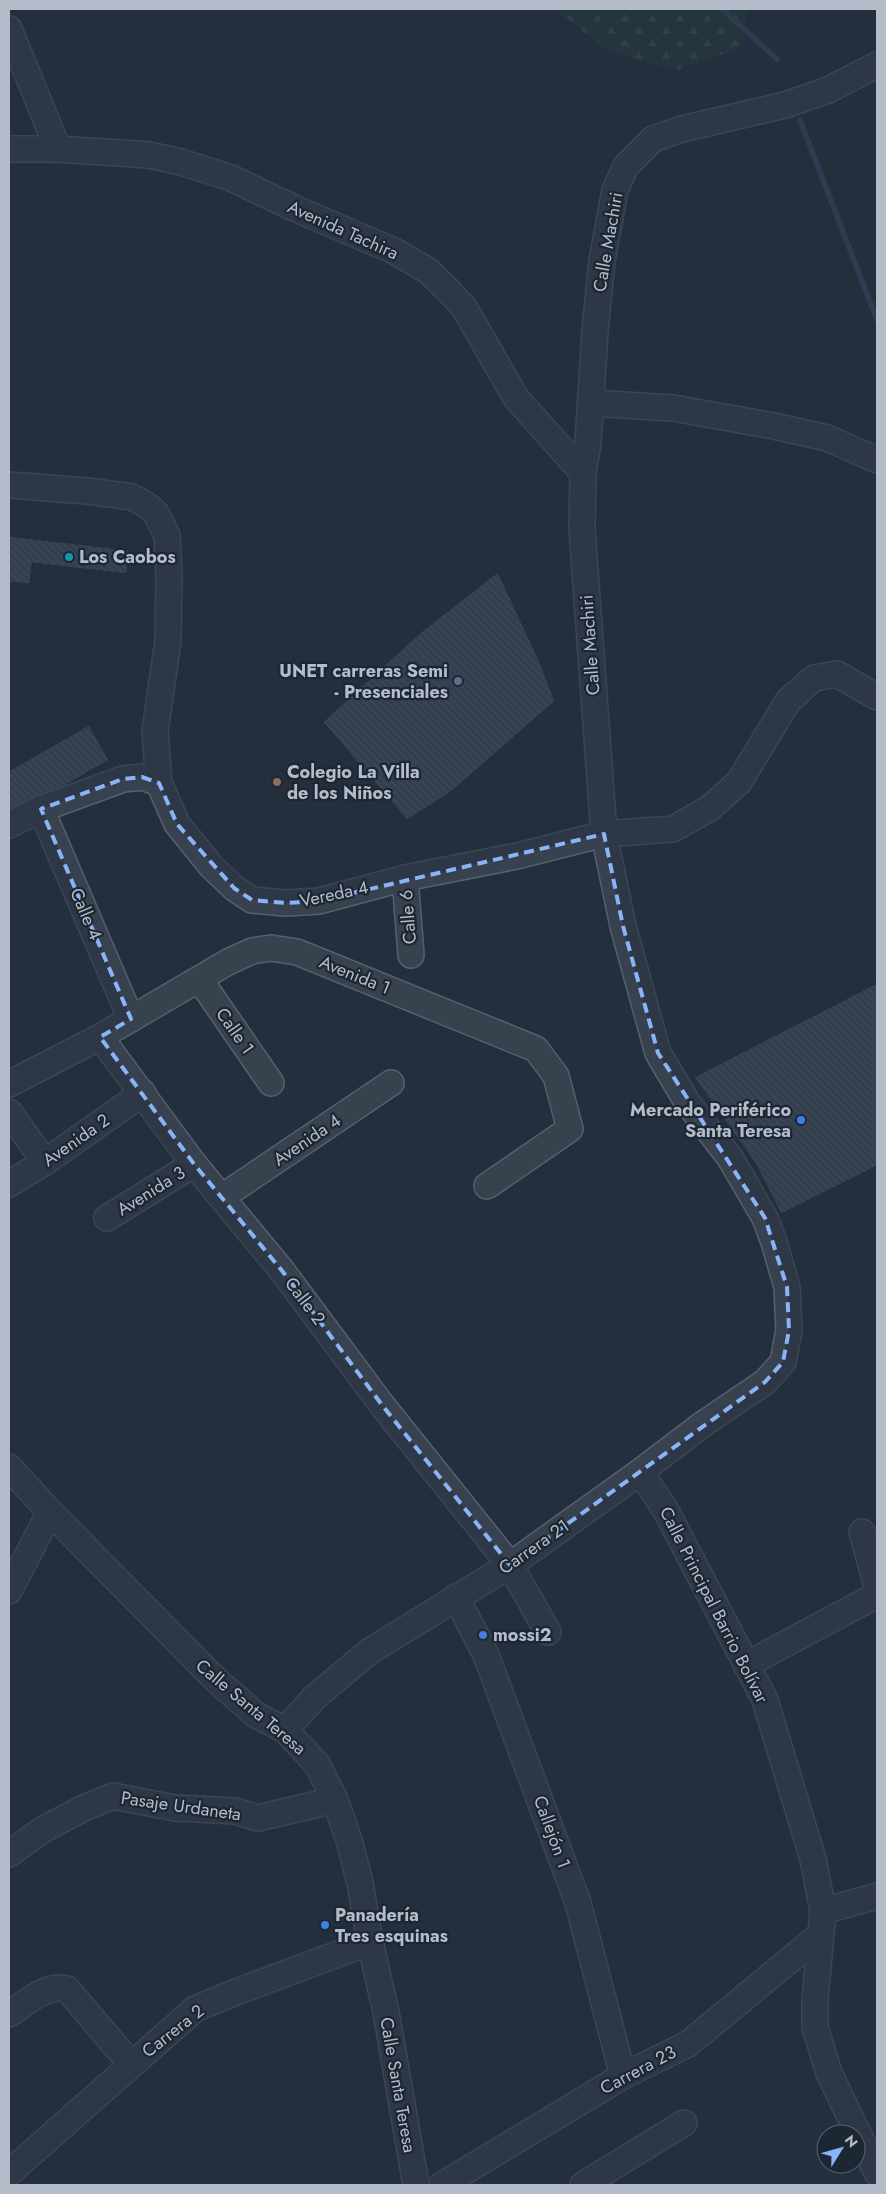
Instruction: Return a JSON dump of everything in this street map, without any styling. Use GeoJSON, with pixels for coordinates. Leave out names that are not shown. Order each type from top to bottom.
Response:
{"type":"FeatureCollection","features":[{"type":"Feature","properties":{"kind":"street"},"geometry":{"type":"LineString","coordinates":[[9,29],[58,149]]}},
{"type":"Feature","properties":{"kind":"street","name":"Calle Machiri"},"geometry":{"type":"LineString","coordinates":[[783,1362],[789,1330],[787,1287],[774,1242],[765,1218],[730,1158],[687,1102],[658,1053],[623,926],[604,834],[583,538],[583,472],[588,443],[595,331],[602,261],[615,190],[626,166],[653,139],[682,129],[785,105],[828,90],[877,65]]}},
{"type":"Feature","properties":{"kind":"street","name":"Avenida Tachira"},"geometry":{"type":"LineString","coordinates":[[9,148],[18,150],[58,149],[149,155],[190,164],[232,178],[294,208],[394,251],[427,270],[465,309],[516,398],[583,472]]}},
{"type":"Feature","properties":{"kind":"street"},"geometry":{"type":"LineString","coordinates":[[591,403],[673,408],[774,426],[827,438],[877,460]]}},
{"type":"Feature","properties":{"kind":"street","name":"Vereda 4"},"geometry":{"type":"LineString","coordinates":[[9,484],[132,497],[155,512],[167,535],[169,576],[168,641],[155,731],[160,783],[176,824],[211,866],[234,888],[252,900],[286,903],[319,901],[405,878],[516,856],[604,834],[673,829],[710,808],[739,782],[788,701],[814,678],[837,674],[877,697]]}},
{"type":"Feature","properties":{"kind":"street"},"geometry":{"type":"LineString","coordinates":[[9,825],[41,809],[123,779],[142,777],[160,783]]}},
{"type":"Feature","properties":{"kind":"street","name":"Calle 4"},"geometry":{"type":"LineString","coordinates":[[41,809],[132,1019]]}},
{"type":"Feature","properties":{"kind":"street","name":"Calle 6"},"geometry":{"type":"LineString","coordinates":[[405,878],[411,955]]}},
{"type":"Feature","properties":{"kind":"street","name":"Avenida 1"},"geometry":{"type":"LineString","coordinates":[[9,1084],[100,1037],[252,951],[271,948],[297,952],[536,1049],[556,1076],[570,1129],[486,1186]]}},
{"type":"Feature","properties":{"kind":"street","name":"Calle 1"},"geometry":{"type":"LineString","coordinates":[[200,980],[271,1083]]}},
{"type":"Feature","properties":{"kind":"street","name":"Calle 2"},"geometry":{"type":"LineString","coordinates":[[100,1037],[194,1164],[222,1197],[275,1277],[382,1405],[510,1565],[548,1632]]}},
{"type":"Feature","properties":{"kind":"street","name":"Avenida 4"},"geometry":{"type":"LineString","coordinates":[[222,1197],[391,1083]]}},
{"type":"Feature","properties":{"kind":"street","name":"Avenida 2"},"geometry":{"type":"LineString","coordinates":[[9,1184],[45,1162],[143,1093]]}},
{"type":"Feature","properties":{"kind":"street"},"geometry":{"type":"LineString","coordinates":[[9,1112],[45,1162]]}},
{"type":"Feature","properties":{"kind":"street","name":"Avenida 3"},"geometry":{"type":"LineString","coordinates":[[108,1218],[194,1164]]}},
{"type":"Feature","properties":{"kind":"street","name":"Carrera 21"},"geometry":{"type":"LineString","coordinates":[[284,1730],[315,1697],[370,1651],[510,1565],[640,1472],[703,1424],[765,1382],[783,1362]]}},
{"type":"Feature","properties":{"kind":"street","name":"Calle Santa Teresa"},"geometry":{"type":"LineString","coordinates":[[9,1467],[50,1512],[215,1679],[256,1715],[284,1730],[317,1764],[335,1800],[349,1840],[360,1883],[370,1942],[386,2012],[416,2185]]}},
{"type":"Feature","properties":{"kind":"street","name":"Calle Principal Barrio Bolívar"},"geometry":{"type":"LineString","coordinates":[[640,1472],[665,1509],[765,1700],[813,1859],[822,1923],[815,2000],[815,2027],[828,2073],[877,2173]]}},
{"type":"Feature","properties":{"kind":"street"},"geometry":{"type":"LineString","coordinates":[[9,1591],[50,1512]]}},
{"type":"Feature","properties":{"kind":"street"},"geometry":{"type":"LineString","coordinates":[[862,1532],[877,1586]]}},
{"type":"Feature","properties":{"kind":"street"},"geometry":{"type":"LineString","coordinates":[[746,1665],[877,1595]]}},
{"type":"Feature","properties":{"kind":"street","name":"Callejón 1"},"geometry":{"type":"LineString","coordinates":[[456,1597],[486,1655],[578,1903],[623,2076]]}},
{"type":"Feature","properties":{"kind":"street","name":"Pasaje Urdaneta"},"geometry":{"type":"LineString","coordinates":[[9,1854],[44,1829],[84,1808],[114,1796],[176,1808],[235,1811],[258,1818],[335,1800]]}},
{"type":"Feature","properties":{"kind":"street","name":"Carrera 23"},"geometry":{"type":"LineString","coordinates":[[442,2185],[623,2076],[688,2044],[822,1923],[877,1896]]}},
{"type":"Feature","properties":{"kind":"street","name":"Carrera 2"},"geometry":{"type":"LineString","coordinates":[[9,2173],[195,2009],[370,1942]]}},
{"type":"Feature","properties":{"kind":"street"},"geometry":{"type":"LineString","coordinates":[[9,2014],[48,1989],[59,1987],[67,1989],[131,2064]]}},
{"type":"Feature","properties":{"kind":"street"},"geometry":{"type":"LineString","coordinates":[[583,2185],[684,2123]]}},
{"type":"Feature","properties":{"kind":"highlighted area"},"geometry":{"type":"Polygon","coordinates":[[[142,777],[159,783],[177,824],[234,888],[252,900],[286,903],[319,901],[604,834],[623,926],[658,1053],[765,1218],[787,1287],[789,1330],[783,1362],[765,1382],[510,1565],[382,1405],[283,1272],[194,1164],[100,1037],[131,1019],[41,809],[123,779],[142,777]]]}},
{"type":"Feature","properties":{"kind":"green space"},"geometry":{"type":"Polygon","coordinates":[[[554,9],[746,9],[743,47],[677,70],[610,52],[554,9]]]}},
{"type":"Feature","properties":{"kind":"building","name":"Los Caobos"},"geometry":{"type":"Polygon","coordinates":[[[9,536],[129,550],[127,574],[32,563],[30,584],[9,582],[9,536]]]}},
{"type":"Feature","properties":{"kind":"building","name":"UNET carreras Semi - Presenciales"},"geometry":{"type":"Polygon","coordinates":[[[498,572],[539,660],[555,701],[451,792],[407,820],[323,722],[421,632],[498,572]]]}},
{"type":"Feature","properties":{"kind":"building"},"geometry":{"type":"Polygon","coordinates":[[[89,725],[109,760],[9,818],[9,771],[89,725]]]}},
{"type":"Feature","properties":{"kind":"building","name":"Mercado Periférico Santa Teresa"},"geometry":{"type":"Polygon","coordinates":[[[877,983],[877,1166],[781,1214],[755,1163],[694,1077],[877,983]]]}},
{"type":"Feature","properties":{"kind":"waterway"},"geometry":{"type":"LineString","coordinates":[[722,9],[777,59]]}},
{"type":"Feature","properties":{"kind":"waterway"},"geometry":{"type":"LineString","coordinates":[[800,120],[877,320]]}},
{"type":"Feature","properties":{"kind":"place","name":"Los Caobos"},"geometry":{"type":"Point","coordinates":[69,557]}},
{"type":"Feature","properties":{"kind":"place","name":"UNET carreras Semi - Presenciales"},"geometry":{"type":"Point","coordinates":[458,681]}},
{"type":"Feature","properties":{"kind":"place","name":"Colegio La Villa de los Niños"},"geometry":{"type":"Point","coordinates":[277,782]}},
{"type":"Feature","properties":{"kind":"place","name":"Mercado Periférico Santa Teresa"},"geometry":{"type":"Point","coordinates":[801,1120]}},
{"type":"Feature","properties":{"kind":"place","name":"mossi2"},"geometry":{"type":"Point","coordinates":[483,1635]}},
{"type":"Feature","properties":{"kind":"place","name":"Panadería Tres esquinas"},"geometry":{"type":"Point","coordinates":[325,1925]}}]}
